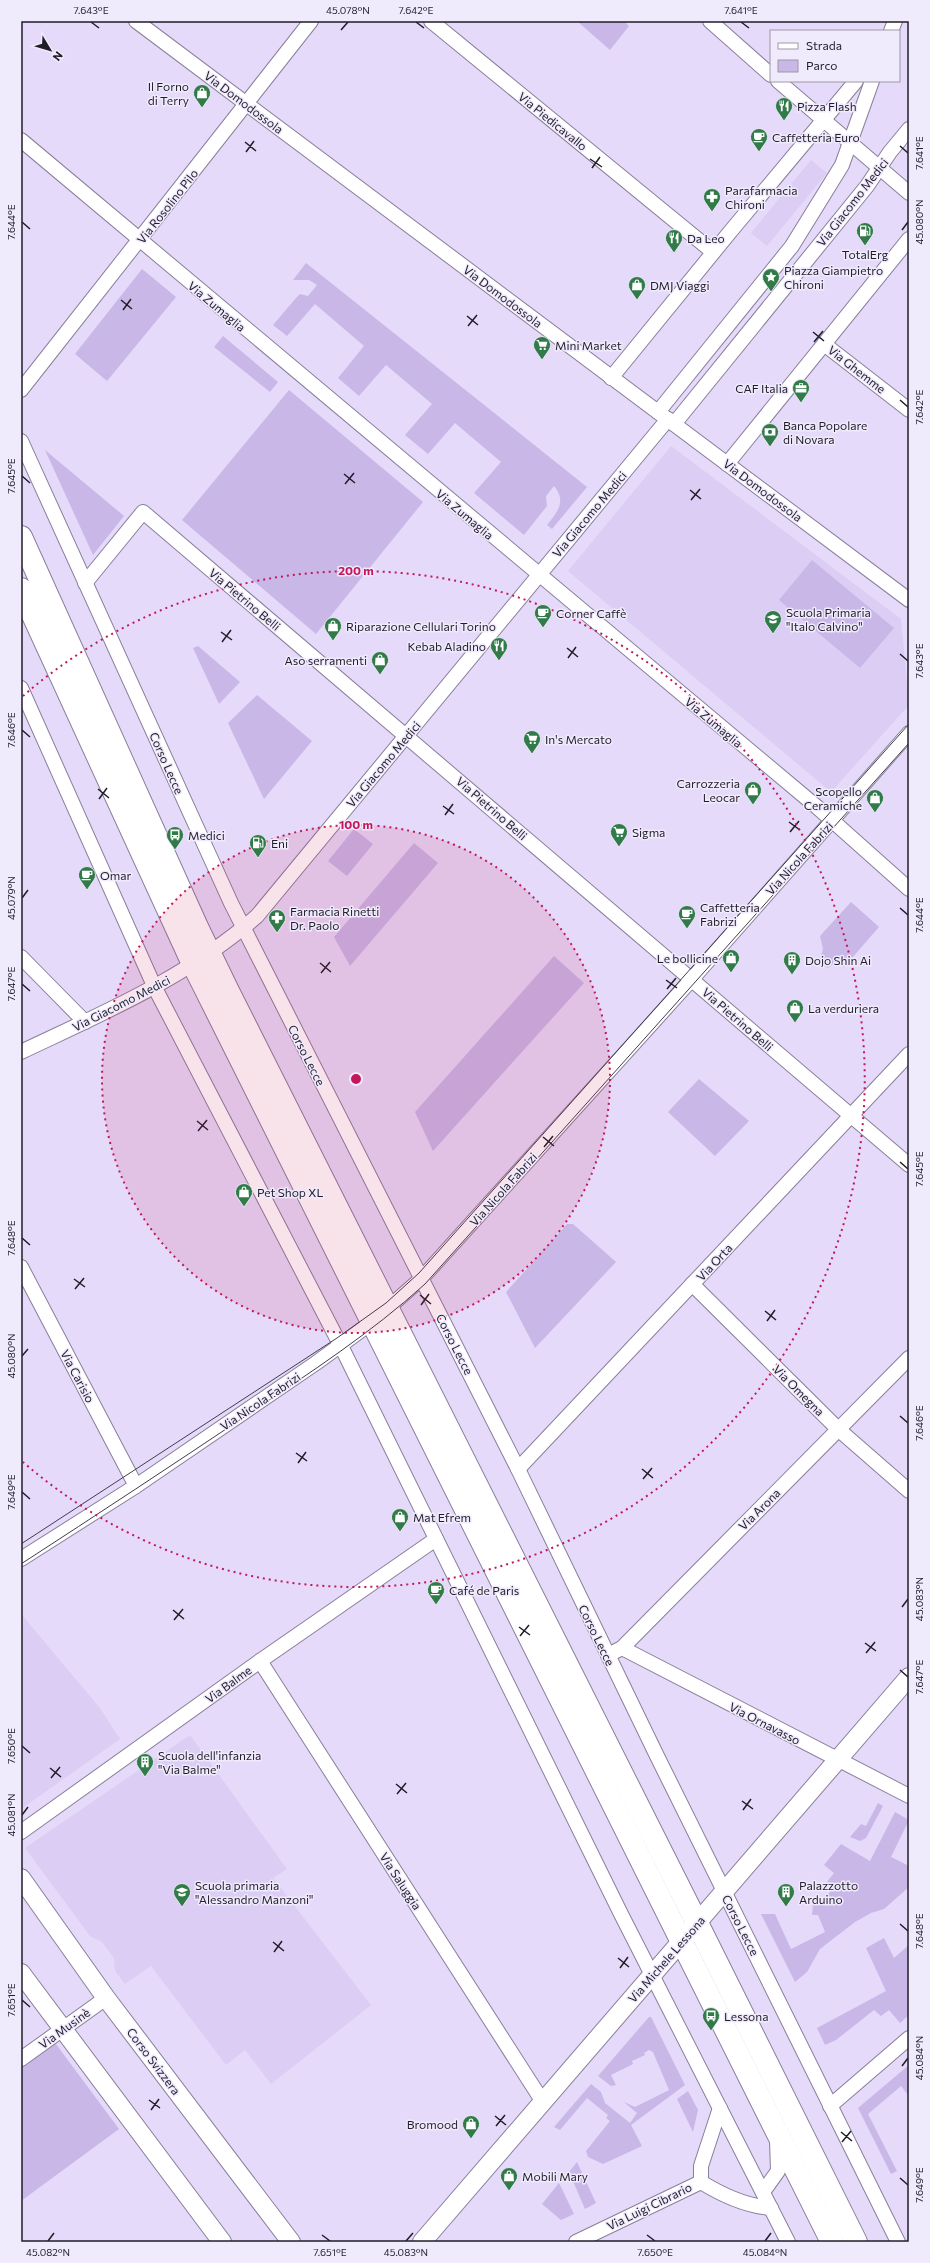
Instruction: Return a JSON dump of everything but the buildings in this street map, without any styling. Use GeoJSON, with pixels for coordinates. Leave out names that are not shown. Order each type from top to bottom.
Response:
{"type":"FeatureCollection","features":[{"type":"Feature","properties":{"kind":"main road"},"geometry":{"type":"LineString","coordinates":[[21,538],[201,959],[389,1308],[698,1923],[856,2242]]}},
{"type":"Feature","properties":{"kind":"main road"},"geometry":{"type":"LineString","coordinates":[[21,589],[201,959],[371,1323],[832,2242]]}},
{"type":"Feature","properties":{"kind":"street","name":"Via Domodossola"},"geometry":{"type":"LineString","coordinates":[[136,21],[909,600]]}},
{"type":"Feature","properties":{"kind":"street","name":"Via Rosolino Pilo"},"geometry":{"type":"LineString","coordinates":[[21,390],[140,241],[311,21]]}},
{"type":"Feature","properties":{"kind":"street","name":"Via Piedicavallo"},"geometry":{"type":"LineString","coordinates":[[431,21],[713,252]]}},
{"type":"Feature","properties":{"kind":"street"},"geometry":{"type":"LineString","coordinates":[[710,21],[770,74]]}},
{"type":"Feature","properties":{"kind":"street"},"geometry":{"type":"LineString","coordinates":[[779,82],[850,145],[909,193]]}},
{"type":"Feature","properties":{"kind":"street"},"geometry":{"type":"LineString","coordinates":[[611,378],[713,252],[855,82]]}},
{"type":"Feature","properties":{"kind":"street","name":"Via Giacomo Medici"},"geometry":{"type":"LineString","coordinates":[[666,418],[792,246],[842,165],[872,82]]}},
{"type":"Feature","properties":{"kind":"street","name":"Via Giacomo Medici"},"geometry":{"type":"LineString","coordinates":[[21,1052],[155,988],[201,959],[244,929],[264,908],[666,418],[867,186],[909,129]]}},
{"type":"Feature","properties":{"kind":"street","name":"Via Zumaglia"},"geometry":{"type":"LineString","coordinates":[[21,140],[832,820],[909,889]]}},
{"type":"Feature","properties":{"kind":"street"},"geometry":{"type":"LineString","coordinates":[[727,464],[909,239]]}},
{"type":"Feature","properties":{"kind":"street","name":"Via Ghemme"},"geometry":{"type":"LineString","coordinates":[[824,344],[909,410]]}},
{"type":"Feature","properties":{"kind":"street","name":"Corso Lecce"},"geometry":{"type":"LineString","coordinates":[[21,441],[244,929],[518,1469],[608,1656],[898,2242]]}},
{"type":"Feature","properties":{"kind":"street","name":"Via Pietrino Belli"},"geometry":{"type":"LineString","coordinates":[[85,583],[143,512],[909,1165]]}},
{"type":"Feature","properties":{"kind":"street"},"geometry":{"type":"LineString","coordinates":[[21,688],[155,988],[340,1345],[652,1974],[788,2242]]}},
{"type":"Feature","properties":{"kind":"street","name":"Via Nicola Fabrizi"},"geometry":{"type":"LineString","coordinates":[[21,1559],[136,1486],[340,1345],[371,1323],[422,1278],[692,979],[909,733]]}},
{"type":"Feature","properties":{"kind":"street"},"geometry":{"type":"LineString","coordinates":[[21,957],[85,1022]]}},
{"type":"Feature","properties":{"kind":"street","name":"Via Orta"},"geometry":{"type":"LineString","coordinates":[[518,1469],[909,1054]]}},
{"type":"Feature","properties":{"kind":"street","name":"Via Carisio"},"geometry":{"type":"LineString","coordinates":[[21,1267],[136,1486]]}},
{"type":"Feature","properties":{"kind":"street","name":"Via Omegna"},"geometry":{"type":"LineString","coordinates":[[692,1284],[838,1429],[909,1491]]}},
{"type":"Feature","properties":{"kind":"street","name":"Via Arona"},"geometry":{"type":"LineString","coordinates":[[608,1656],[622,1648],[909,1358]]}},
{"type":"Feature","properties":{"kind":"street","name":"Via Balme"},"geometry":{"type":"LineString","coordinates":[[21,1832],[260,1661],[436,1538]]}},
{"type":"Feature","properties":{"kind":"street","name":"Via Ornavasso"},"geometry":{"type":"LineString","coordinates":[[622,1648],[909,1796]]}},
{"type":"Feature","properties":{"kind":"street","name":"Via Saluggia"},"geometry":{"type":"LineString","coordinates":[[260,1661],[543,2102]]}},
{"type":"Feature","properties":{"kind":"street","name":"Via Michele Lessona"},"geometry":{"type":"LineString","coordinates":[[422,2242],[909,1677]]}},
{"type":"Feature","properties":{"kind":"street","name":"Corso Svizzera"},"geometry":{"type":"LineString","coordinates":[[21,1878],[106,1998],[291,2242]]}},
{"type":"Feature","properties":{"kind":"street"},"geometry":{"type":"LineString","coordinates":[[21,1972],[222,2242]]}},
{"type":"Feature","properties":{"kind":"street","name":"Via Musinè"},"geometry":{"type":"LineString","coordinates":[[21,2059],[106,1998]]}},
{"type":"Feature","properties":{"kind":"street"},"geometry":{"type":"LineString","coordinates":[[830,2106],[909,2038]]}},
{"type":"Feature","properties":{"kind":"street","name":"Via Luigi Cibrario"},"geometry":{"type":"LineString","coordinates":[[701,2182],[701,2166],[720,2108]]}},
{"type":"Feature","properties":{"kind":"street"},"geometry":{"type":"LineString","coordinates":[[763,2192],[778,2172],[776,2129]]}},
{"type":"Feature","properties":{"kind":"street","name":"Via Luigi Cibrario"},"geometry":{"type":"LineString","coordinates":[[701,2182],[717,2192],[752,2205],[771,2208]]}},
{"type":"Feature","properties":{"kind":"street","name":"Via Luigi Cibrario"},"geometry":{"type":"LineString","coordinates":[[576,2242],[701,2182]]}},
{"type":"Feature","properties":{"kind":"shaded area"},"geometry":{"type":"Polygon","coordinates":[[[811,160],[827,173],[767,246],[751,233],[811,160]]]}},
{"type":"Feature","properties":{"kind":"shaded area","name":"Scuola Primaria \"Italo Calvino\""},"geometry":{"type":"Polygon","coordinates":[[[671,446],[901,619],[909,705],[831,792],[568,571],[671,446]]]}},
{"type":"Feature","properties":{"kind":"shaded area"},"geometry":{"type":"Polygon","coordinates":[[[21,1614],[99,1707],[120,1739],[21,1809],[21,1614]]]}},
{"type":"Feature","properties":{"kind":"shaded area","name":"Scuola primaria \"Alessandro Manzoni\""},"geometry":{"type":"Polygon","coordinates":[[[190,1735],[287,1869],[273,1878],[371,2005],[271,2084],[245,2050],[226,2065],[151,1966],[125,1984],[115,1971],[114,1958],[102,1942],[90,1936],[25,1848],[190,1735]]]}},
{"type":"Feature","properties":{"kind":"green space"},"geometry":{"type":"Polygon","coordinates":[[[577,21],[624,21],[629,26],[610,50],[577,21]]]}},
{"type":"Feature","properties":{"kind":"green space"},"geometry":{"type":"Polygon","coordinates":[[[306,263],[587,487],[552,529],[547,525],[557,511],[560,502],[558,491],[554,486],[546,496],[547,506],[524,535],[474,493],[501,462],[455,423],[428,454],[405,435],[432,404],[386,365],[359,396],[338,378],[364,346],[315,304],[287,336],[273,325],[300,294],[308,296],[317,285],[309,280],[293,280],[306,263]]]}},
{"type":"Feature","properties":{"kind":"green space"},"geometry":{"type":"Polygon","coordinates":[[[142,269],[176,297],[107,381],[75,354],[142,269]]]}},
{"type":"Feature","properties":{"kind":"green space"},"geometry":{"type":"Polygon","coordinates":[[[223,336],[278,382],[270,392],[214,347],[223,336]]]}},
{"type":"Feature","properties":{"kind":"green space"},"geometry":{"type":"Polygon","coordinates":[[[289,390],[423,502],[316,634],[182,520],[289,390]]]}},
{"type":"Feature","properties":{"kind":"green space"},"geometry":{"type":"Polygon","coordinates":[[[45,450],[124,516],[93,555],[45,450]]]}},
{"type":"Feature","properties":{"kind":"green space"},"geometry":{"type":"Polygon","coordinates":[[[812,560],[894,628],[860,668],[779,600],[812,560]]]}},
{"type":"Feature","properties":{"kind":"green space"},"geometry":{"type":"Polygon","coordinates":[[[198,646],[240,682],[219,704],[193,648],[198,646]]]}},
{"type":"Feature","properties":{"kind":"green space"},"geometry":{"type":"Polygon","coordinates":[[[257,695],[312,741],[264,799],[228,723],[257,695]]]}},
{"type":"Feature","properties":{"kind":"green space"},"geometry":{"type":"Polygon","coordinates":[[[354,829],[373,844],[347,876],[328,861],[354,829]]]}},
{"type":"Feature","properties":{"kind":"green space"},"geometry":{"type":"Polygon","coordinates":[[[414,843],[438,863],[350,966],[334,937],[414,843]]]}},
{"type":"Feature","properties":{"kind":"green space"},"geometry":{"type":"Polygon","coordinates":[[[851,902],[879,927],[844,967],[837,961],[828,968],[821,964],[820,959],[823,949],[820,936],[851,902]]]}},
{"type":"Feature","properties":{"kind":"green space"},"geometry":{"type":"Polygon","coordinates":[[[554,956],[584,983],[433,1151],[415,1112],[554,956]]]}},
{"type":"Feature","properties":{"kind":"green space"},"geometry":{"type":"Polygon","coordinates":[[[699,1079],[749,1121],[715,1156],[668,1112],[699,1079]]]}},
{"type":"Feature","properties":{"kind":"green space"},"geometry":{"type":"Polygon","coordinates":[[[567,1224],[573,1224],[616,1262],[535,1348],[506,1292],[567,1224]]]}},
{"type":"Feature","properties":{"kind":"green space"},"geometry":{"type":"Polygon","coordinates":[[[878,1803],[883,1806],[866,1838],[860,1841],[850,1837],[861,1824],[866,1826],[878,1803]]]}},
{"type":"Feature","properties":{"kind":"green space"},"geometry":{"type":"Polygon","coordinates":[[[895,1812],[909,1820],[891,1857],[909,1866],[909,1887],[884,1909],[871,1913],[855,1922],[820,1949],[807,1972],[795,1982],[761,1914],[775,1914],[791,1949],[825,1932],[818,1915],[812,1915],[813,1904],[819,1905],[833,1888],[827,1882],[834,1873],[824,1865],[841,1844],[870,1861],[895,1812]]]}},
{"type":"Feature","properties":{"kind":"green space"},"geometry":{"type":"Polygon","coordinates":[[[884,1938],[894,1958],[909,1945],[909,2015],[900,2023],[889,2010],[881,2016],[874,2010],[836,2040],[825,2045],[817,2028],[886,1991],[866,1948],[884,1938]]]}},
{"type":"Feature","properties":{"kind":"green space"},"geometry":{"type":"Polygon","coordinates":[[[649,2017],[651,2017],[685,2085],[631,2125],[642,2146],[603,2164],[588,2157],[586,2151],[610,2121],[606,2118],[608,2115],[587,2098],[560,2130],[554,2127],[591,2084],[601,2092],[605,2103],[630,2123],[637,2113],[624,2102],[635,2107],[669,2090],[653,2052],[649,2050],[644,2053],[645,2055],[632,2061],[633,2064],[611,2075],[616,2085],[611,2086],[598,2076],[649,2017]]]}},
{"type":"Feature","properties":{"kind":"green space"},"geometry":{"type":"Polygon","coordinates":[[[53,2040],[119,2129],[21,2201],[21,2063],[53,2040]]]}},
{"type":"Feature","properties":{"kind":"green space"},"geometry":{"type":"Polygon","coordinates":[[[909,2065],[909,2096],[901,2086],[868,2114],[897,2171],[891,2174],[858,2108],[909,2065]]]}},
{"type":"Feature","properties":{"kind":"green space"},"geometry":{"type":"Polygon","coordinates":[[[688,2091],[698,2110],[693,2132],[677,2099],[688,2091]]]}},
{"type":"Feature","properties":{"kind":"green space"},"geometry":{"type":"Polygon","coordinates":[[[577,2162],[596,2203],[585,2209],[569,2172],[577,2162]]]}},
{"type":"Feature","properties":{"kind":"green space"},"geometry":{"type":"Polygon","coordinates":[[[559,2183],[574,2214],[561,2220],[542,2204],[559,2183]]]}},
{"type":"Feature","properties":{"kind":"tram line"},"geometry":{"type":"LineString","coordinates":[[21,1544],[337,1338],[386,1303],[419,1273],[909,724]]}},
{"type":"Feature","properties":{"kind":"tram line"},"geometry":{"type":"LineString","coordinates":[[21,1564],[318,1367],[362,1336],[425,1284],[909,743]]}},
{"type":"Feature","properties":{"kind":"place","name":"Il Forno di Terry"},"geometry":{"type":"Point","coordinates":[202,108]}},
{"type":"Feature","properties":{"kind":"place","name":"Pizza Flash"},"geometry":{"type":"Point","coordinates":[784,121]}},
{"type":"Feature","properties":{"kind":"place","name":"Caffetteria Euro"},"geometry":{"type":"Point","coordinates":[759,152]}},
{"type":"Feature","properties":{"kind":"place","name":"Parafarmacia Chironi"},"geometry":{"type":"Point","coordinates":[712,212]}},
{"type":"Feature","properties":{"kind":"place","name":"TotalErg"},"geometry":{"type":"Point","coordinates":[865,246]}},
{"type":"Feature","properties":{"kind":"place","name":"Da Leo"},"geometry":{"type":"Point","coordinates":[674,253]}},
{"type":"Feature","properties":{"kind":"place","name":"Piazza Giampietro Chironi"},"geometry":{"type":"Point","coordinates":[771,292]}},
{"type":"Feature","properties":{"kind":"place","name":"DMJ Viaggi"},"geometry":{"type":"Point","coordinates":[637,300]}},
{"type":"Feature","properties":{"kind":"place","name":"Mini Market"},"geometry":{"type":"Point","coordinates":[542,360]}},
{"type":"Feature","properties":{"kind":"place","name":"CAF Italia"},"geometry":{"type":"Point","coordinates":[801,403]}},
{"type":"Feature","properties":{"kind":"place","name":"Banca Popolare di Novara"},"geometry":{"type":"Point","coordinates":[770,447]}},
{"type":"Feature","properties":{"kind":"place","name":"Corner Caffè"},"geometry":{"type":"Point","coordinates":[543,628]}},
{"type":"Feature","properties":{"kind":"place","name":"Scuola Primaria \"Italo Calvino\""},"geometry":{"type":"Point","coordinates":[773,634]}},
{"type":"Feature","properties":{"kind":"place","name":"Riparazione Cellulari Torino"},"geometry":{"type":"Point","coordinates":[333,641]}},
{"type":"Feature","properties":{"kind":"place","name":"Kebab Aladino"},"geometry":{"type":"Point","coordinates":[499,661]}},
{"type":"Feature","properties":{"kind":"place","name":"Aso serramenti"},"geometry":{"type":"Point","coordinates":[380,675]}},
{"type":"Feature","properties":{"kind":"place","name":"In's Mercato"},"geometry":{"type":"Point","coordinates":[532,754]}},
{"type":"Feature","properties":{"kind":"place","name":"Carrozzeria Leocar"},"geometry":{"type":"Point","coordinates":[753,805]}},
{"type":"Feature","properties":{"kind":"place","name":"Scopello Ceramiche"},"geometry":{"type":"Point","coordinates":[875,813]}},
{"type":"Feature","properties":{"kind":"place","name":"Sigma"},"geometry":{"type":"Point","coordinates":[619,847]}},
{"type":"Feature","properties":{"kind":"place","name":"Medici"},"geometry":{"type":"Point","coordinates":[175,850]}},
{"type":"Feature","properties":{"kind":"place","name":"Eni"},"geometry":{"type":"Point","coordinates":[258,858]}},
{"type":"Feature","properties":{"kind":"place","name":"Omar"},"geometry":{"type":"Point","coordinates":[87,890]}},
{"type":"Feature","properties":{"kind":"place","name":"Caffetteria Fabrizi"},"geometry":{"type":"Point","coordinates":[687,929]}},
{"type":"Feature","properties":{"kind":"place","name":"Farmacia Rinetti Dr. Paolo"},"geometry":{"type":"Point","coordinates":[277,933]}},
{"type":"Feature","properties":{"kind":"place","name":"Le bollicine"},"geometry":{"type":"Point","coordinates":[731,973]}},
{"type":"Feature","properties":{"kind":"place","name":"Dojo Shin Ai"},"geometry":{"type":"Point","coordinates":[792,975]}},
{"type":"Feature","properties":{"kind":"place","name":"La verduriera"},"geometry":{"type":"Point","coordinates":[795,1023]}},
{"type":"Feature","properties":{"kind":"place","name":"Pet Shop XL"},"geometry":{"type":"Point","coordinates":[244,1207]}},
{"type":"Feature","properties":{"kind":"place","name":"Mat Efrem"},"geometry":{"type":"Point","coordinates":[400,1532]}},
{"type":"Feature","properties":{"kind":"place","name":"Café de Paris"},"geometry":{"type":"Point","coordinates":[436,1605]}},
{"type":"Feature","properties":{"kind":"place","name":"Scuola dell'infanzia \"Via Balme\""},"geometry":{"type":"Point","coordinates":[145,1777]}},
{"type":"Feature","properties":{"kind":"place","name":"Scuola primaria \"Alessandro Manzoni\""},"geometry":{"type":"Point","coordinates":[182,1907]}},
{"type":"Feature","properties":{"kind":"place","name":"Palazzotto Arduino"},"geometry":{"type":"Point","coordinates":[786,1907]}},
{"type":"Feature","properties":{"kind":"place","name":"Lessona"},"geometry":{"type":"Point","coordinates":[711,2031]}},
{"type":"Feature","properties":{"kind":"place","name":"Bromood"},"geometry":{"type":"Point","coordinates":[471,2139]}},
{"type":"Feature","properties":{"kind":"place","name":"Mobili Mary"},"geometry":{"type":"Point","coordinates":[509,2191]}}]}
